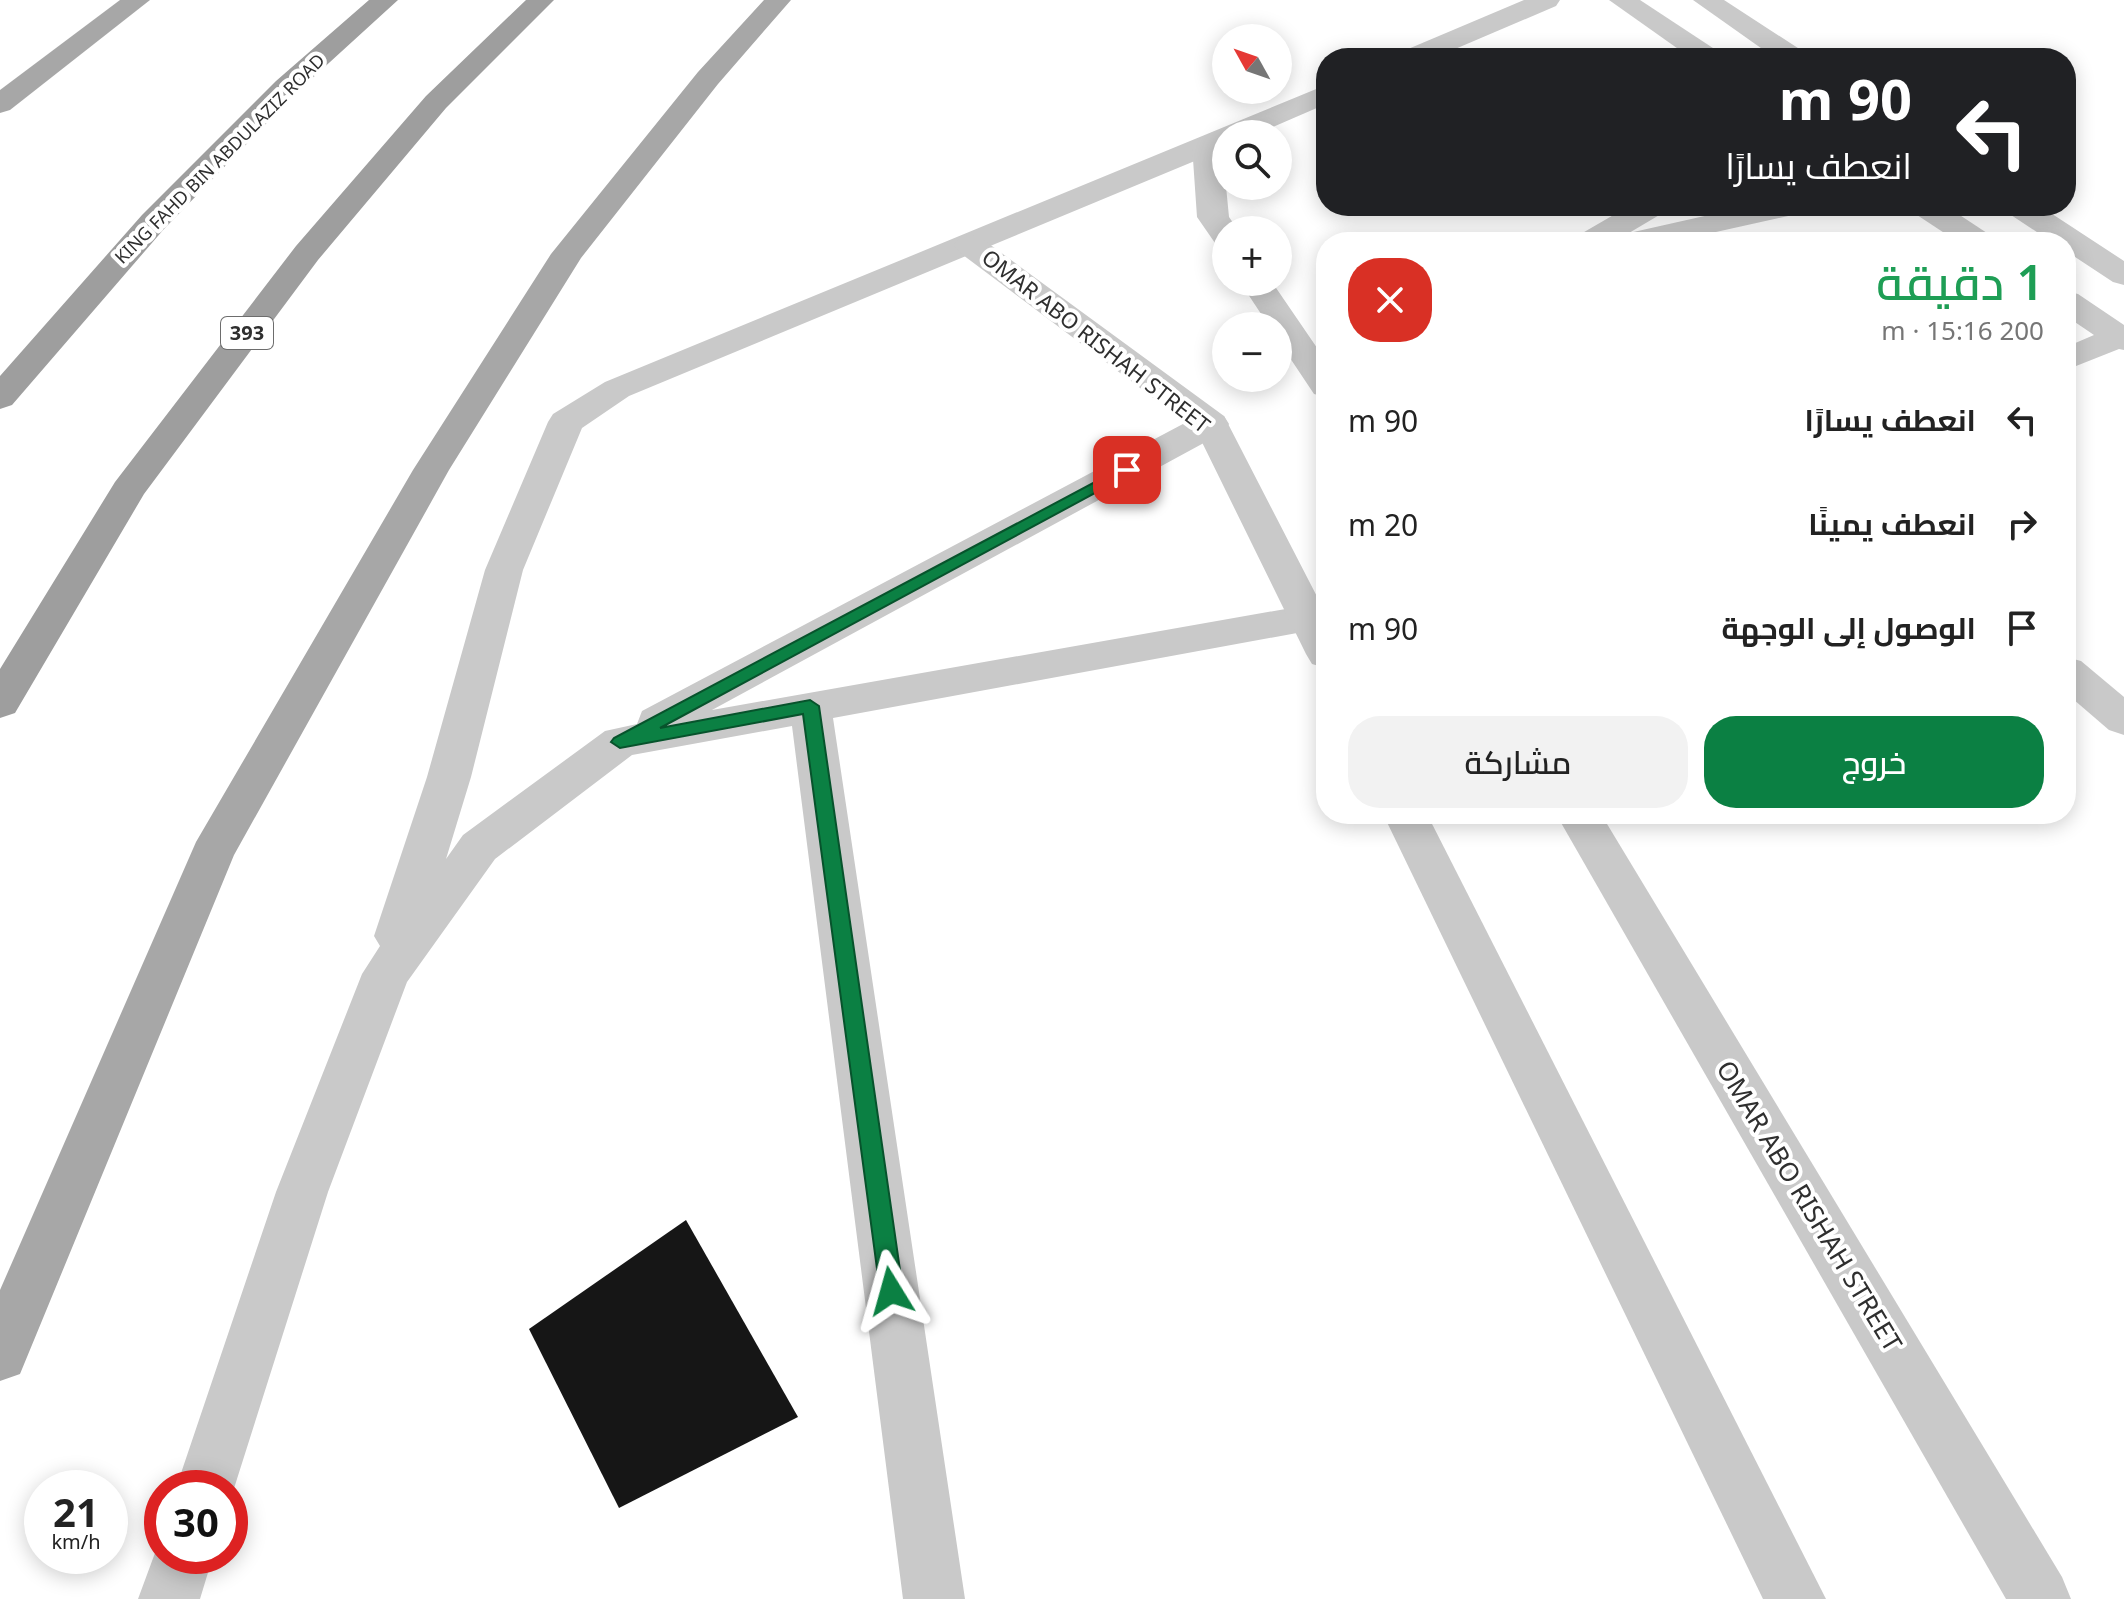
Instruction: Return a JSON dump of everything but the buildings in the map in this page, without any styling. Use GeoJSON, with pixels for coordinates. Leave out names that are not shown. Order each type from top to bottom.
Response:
{"type":"FeatureCollection","features":[{"type":"Feature","properties":{"kind":"highway","name":"KING FAHD BIN ABDULAZIZ ROAD"},"geometry":{"type":"LineString","coordinates":[[0,398],[164,211],[286,87],[385,0]]}},
{"type":"Feature","properties":{"kind":"highway","name":"393"},"geometry":{"type":"LineString","coordinates":[[0,703],[128,490],[307,253],[436,102],[541,0]]}},
{"type":"Feature","properties":{"kind":"main road"},"geometry":{"type":"LineString","coordinates":[[0,104],[137,0]]}},
{"type":"Feature","properties":{"kind":"main road"},"geometry":{"type":"LineString","coordinates":[[0,1355],[212,854],[431,470],[567,254],[749,18],[778,0]]}},
{"type":"Feature","properties":{"kind":"main road"},"geometry":{"type":"LineString","coordinates":[[749,18],[795,0]]}},
{"type":"Feature","properties":{"kind":"main road"},"geometry":{"type":"LineString","coordinates":[[27,81],[68,20]]}},
{"type":"Feature","properties":{"kind":"street"},"geometry":{"type":"LineString","coordinates":[[1434,48],[1547,0]]}},
{"type":"Feature","properties":{"kind":"street"},"geometry":{"type":"LineString","coordinates":[[1622,0],[1694,48]]}},
{"type":"Feature","properties":{"kind":"street"},"geometry":{"type":"LineString","coordinates":[[1706,0],[1779,48]]}},
{"type":"Feature","properties":{"kind":"street"},"geometry":{"type":"LineString","coordinates":[[1265,120],[1316,98]]}},
{"type":"Feature","properties":{"kind":"street"},"geometry":{"type":"LineString","coordinates":[[212,1470],[302,1192],[386,974],[449,777],[504,570],[566,422],[617,389],[1212,142]]}},
{"type":"Feature","properties":{"kind":"street"},"geometry":{"type":"LineString","coordinates":[[1607,232],[1635,216]]}},
{"type":"Feature","properties":{"kind":"street"},"geometry":{"type":"LineString","coordinates":[[1674,232],[1746,216]]}},
{"type":"Feature","properties":{"kind":"street"},"geometry":{"type":"LineString","coordinates":[[1940,216],[1964,232]]}},
{"type":"Feature","properties":{"kind":"street"},"geometry":{"type":"LineString","coordinates":[[2034,216],[2059,232]]}},
{"type":"Feature","properties":{"kind":"street"},"geometry":{"type":"LineString","coordinates":[[2076,243],[2124,275]]}},
{"type":"Feature","properties":{"kind":"street","name":"OMAR ABO RISHAH STREET"},"geometry":{"type":"LineString","coordinates":[[970,245],[1211,424],[1316,634]]}},
{"type":"Feature","properties":{"kind":"street"},"geometry":{"type":"LineString","coordinates":[[1265,296],[1316,372]]}},
{"type":"Feature","properties":{"kind":"street"},"geometry":{"type":"LineString","coordinates":[[2076,308],[2122,338]]}},
{"type":"Feature","properties":{"kind":"street"},"geometry":{"type":"LineString","coordinates":[[2076,356],[2122,338]]}},
{"type":"Feature","properties":{"kind":"street"},"geometry":{"type":"LineString","coordinates":[[386,974],[479,847],[620,742],[1211,424]]}},
{"type":"Feature","properties":{"kind":"street"},"geometry":{"type":"LineString","coordinates":[[620,742],[810,706],[1316,636]]}},
{"type":"Feature","properties":{"kind":"street"},"geometry":{"type":"LineString","coordinates":[[2076,679],[2124,720]]}},
{"type":"Feature","properties":{"kind":"street"},"geometry":{"type":"LineString","coordinates":[[810,706],[934,1599]]}},
{"type":"Feature","properties":{"kind":"street"},"geometry":{"type":"LineString","coordinates":[[1410,824],[1795,1599]]}},
{"type":"Feature","properties":{"kind":"street","name":"OMAR ABO RISHAH STREET"},"geometry":{"type":"LineString","coordinates":[[1584,824],[2040,1599]]}},
{"type":"Feature","properties":{"kind":"street"},"geometry":{"type":"LineString","coordinates":[[169,1599],[177,1574]]}},
{"type":"Feature","properties":{"kind":"route"},"geometry":{"type":"LineString","coordinates":[[891,1291],[810,706],[620,742],[1127,470]]}}]}
